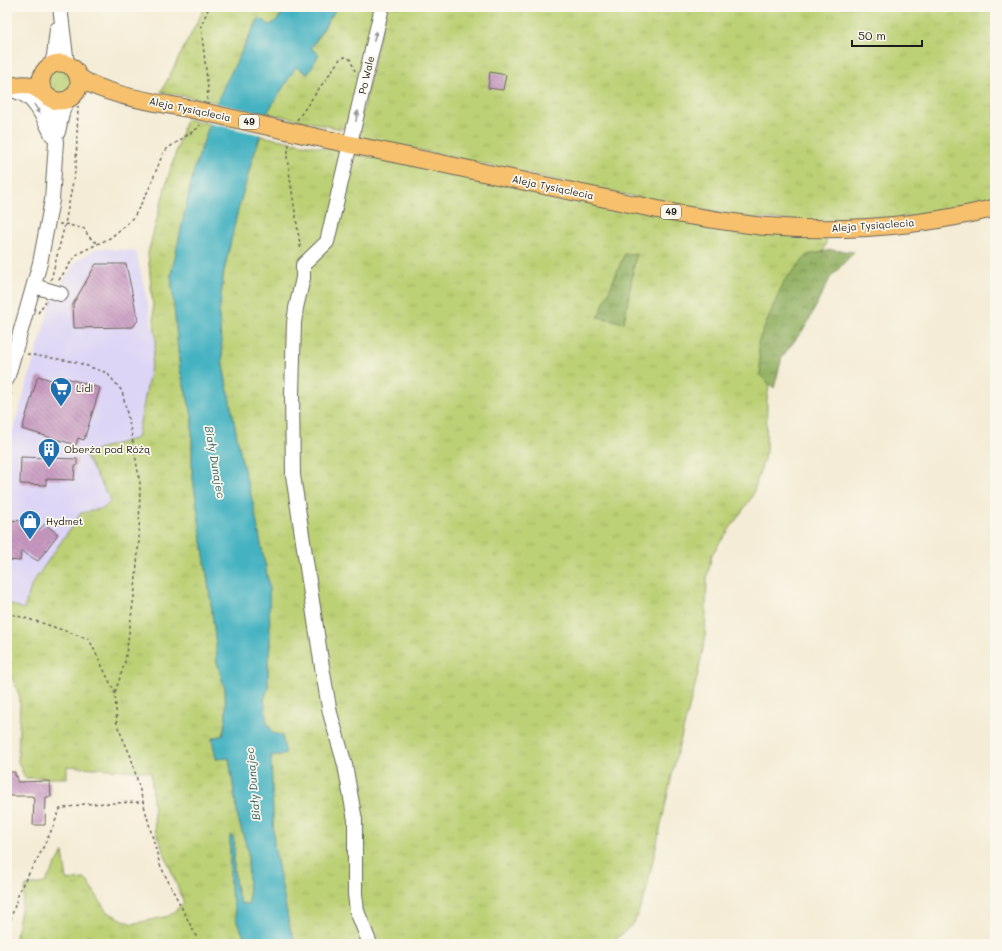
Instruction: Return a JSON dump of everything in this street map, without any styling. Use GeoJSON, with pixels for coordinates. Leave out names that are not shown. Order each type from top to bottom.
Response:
{"type":"FeatureCollection","features":[{"type":"Feature","properties":{"kind":"main road"},"geometry":{"type":"LineString","coordinates":[[7,77],[34,75],[54,66]]}},
{"type":"Feature","properties":{"kind":"main road"},"geometry":{"type":"LineString","coordinates":[[48,96],[41,85],[41,79],[54,66]]}},
{"type":"Feature","properties":{"kind":"main road","name":"49"},"geometry":{"type":"LineString","coordinates":[[7,88],[19,85],[34,86],[57,101],[75,92],[73,68],[54,66]]}},
{"type":"Feature","properties":{"kind":"main road","name":"Aleja Tysiąclecia"},"geometry":{"type":"LineString","coordinates":[[75,92],[86,82],[116,93],[198,107],[306,135],[679,214],[760,226],[868,228],[939,220],[995,208]]}},
{"type":"Feature","properties":{"kind":"street","name":"Po Wale"},"geometry":{"type":"LineString","coordinates":[[370,944],[357,911],[355,894],[355,820],[345,765],[330,712],[293,475],[292,394],[294,323],[303,278],[303,265],[327,242],[382,7]]}},
{"type":"Feature","properties":{"kind":"street"},"geometry":{"type":"LineString","coordinates":[[54,66],[60,9]]}},
{"type":"Feature","properties":{"kind":"street"},"geometry":{"type":"LineString","coordinates":[[7,88],[20,92],[29,98],[56,142]]}},
{"type":"Feature","properties":{"kind":"street"},"geometry":{"type":"LineString","coordinates":[[10,383],[15,350],[45,244],[52,200],[56,142],[64,109],[75,92]]}},
{"type":"Feature","properties":{"kind":"street"},"geometry":{"type":"LineString","coordinates":[[48,96],[56,142]]}},
{"type":"Feature","properties":{"kind":"street"},"geometry":{"type":"LineString","coordinates":[[34,286],[54,291]]}},
{"type":"Feature","properties":{"kind":"path"},"geometry":{"type":"LineString","coordinates":[[198,107],[208,89],[201,26],[209,7]]}},
{"type":"Feature","properties":{"kind":"path"},"geometry":{"type":"LineString","coordinates":[[54,291],[76,166],[75,92]]}},
{"type":"Feature","properties":{"kind":"path"},"geometry":{"type":"LineString","coordinates":[[38,313],[54,291],[73,259],[79,253],[117,233],[135,215],[149,189],[163,153],[198,128],[201,122]]}},
{"type":"Feature","properties":{"kind":"path"},"geometry":{"type":"LineString","coordinates":[[48,226],[65,224],[84,229],[88,236],[98,244]]}},
{"type":"Feature","properties":{"kind":"path"},"geometry":{"type":"LineString","coordinates":[[15,350],[33,356],[76,362],[107,373],[122,391],[131,431],[140,484],[139,531],[135,590],[125,662],[115,693],[117,725],[131,757],[160,865],[200,944]]}},
{"type":"Feature","properties":{"kind":"path"},"geometry":{"type":"LineString","coordinates":[[7,407],[10,383]]}},
{"type":"Feature","properties":{"kind":"path"},"geometry":{"type":"LineString","coordinates":[[7,613],[89,639],[115,693]]}},
{"type":"Feature","properties":{"kind":"path"},"geometry":{"type":"LineString","coordinates":[[7,931],[20,889],[38,858],[60,809],[84,804],[142,802]]}},
{"type":"Feature","properties":{"kind":"shaded area"},"geometry":{"type":"Polygon","coordinates":[[[98,248],[136,251],[156,341],[137,438],[111,501],[104,508],[81,513],[32,584],[24,609],[7,603],[7,451],[52,299],[76,261],[98,248]]]}},
{"type":"Feature","properties":{"kind":"green space"},"geometry":{"type":"Polygon","coordinates":[[[205,7],[284,7],[279,18],[270,25],[259,18],[217,102],[161,92],[205,7]]]}},
{"type":"Feature","properties":{"kind":"green space"},"geometry":{"type":"Polygon","coordinates":[[[337,7],[378,7],[348,127],[341,129],[267,113],[296,67],[308,74],[311,49],[337,7]]]}},
{"type":"Feature","properties":{"kind":"green space"},"geometry":{"type":"Polygon","coordinates":[[[386,7],[995,7],[995,201],[966,208],[894,219],[824,222],[754,218],[663,203],[359,137],[359,128],[386,7]]]}},
{"type":"Feature","properties":{"kind":"green space"},"geometry":{"type":"Polygon","coordinates":[[[60,67],[70,71],[74,81],[70,91],[60,95],[50,91],[46,81],[50,71],[60,67]]]}},
{"type":"Feature","properties":{"kind":"green space"},"geometry":{"type":"Polygon","coordinates":[[[186,119],[210,124],[194,170],[171,275],[180,370],[192,415],[192,472],[210,596],[217,662],[225,690],[226,720],[222,736],[212,738],[216,759],[229,758],[238,819],[248,851],[249,904],[240,903],[234,873],[235,843],[230,836],[230,885],[237,922],[248,944],[14,944],[26,886],[45,883],[63,852],[67,880],[86,879],[107,912],[132,924],[169,916],[184,903],[155,830],[151,772],[67,766],[67,778],[25,778],[18,762],[20,697],[7,666],[7,603],[24,609],[32,584],[81,513],[104,508],[111,501],[84,453],[137,438],[156,341],[148,253],[165,188],[186,119]]]}},
{"type":"Feature","properties":{"kind":"green space"},"geometry":{"type":"Polygon","coordinates":[[[261,136],[491,180],[826,235],[826,243],[820,263],[778,334],[767,398],[766,452],[752,497],[712,554],[707,578],[705,639],[697,678],[677,753],[645,896],[634,923],[611,944],[296,944],[290,929],[274,845],[271,756],[286,754],[267,723],[264,699],[268,689],[268,661],[270,645],[269,585],[223,366],[219,314],[224,272],[237,214],[253,157],[261,136]]]}},
{"type":"Feature","properties":{"kind":"green space"},"geometry":{"type":"Polygon","coordinates":[[[831,250],[854,252],[830,278],[806,326],[782,357],[774,388],[761,376],[758,343],[784,281],[808,255],[831,250]]]}},
{"type":"Feature","properties":{"kind":"green space"},"geometry":{"type":"Polygon","coordinates":[[[625,253],[636,254],[624,323],[598,317],[625,253]]]}},
{"type":"Feature","properties":{"kind":"water","name":"Biały Dunajec"},"geometry":{"type":"Polygon","coordinates":[[[284,7],[337,7],[311,48],[319,54],[308,74],[296,67],[267,113],[237,214],[223,275],[219,316],[223,366],[269,585],[270,645],[268,661],[268,689],[264,699],[267,723],[273,733],[282,735],[286,754],[271,756],[274,845],[290,929],[296,944],[248,944],[237,922],[230,885],[230,836],[233,836],[234,840],[234,871],[240,903],[249,904],[248,851],[238,819],[229,758],[216,759],[212,738],[223,735],[226,720],[225,690],[217,662],[210,596],[192,472],[192,415],[180,370],[171,275],[194,170],[217,102],[259,18],[270,25],[279,18],[284,7]]]}},
{"type":"Feature","properties":{"kind":"pier"},"geometry":{"type":"Polygon","coordinates":[[[214,103],[269,115],[263,135],[208,123],[214,103]]]}},
{"type":"Feature","properties":{"kind":"building"},"geometry":{"type":"Polygon","coordinates":[[[490,72],[506,75],[503,90],[488,88],[490,72]]]}},
{"type":"Feature","properties":{"kind":"building"},"geometry":{"type":"Polygon","coordinates":[[[96,264],[126,264],[138,320],[133,327],[74,328],[73,304],[96,264]]]}},
{"type":"Feature","properties":{"kind":"building","name":"Lidl"},"geometry":{"type":"Polygon","coordinates":[[[38,376],[61,383],[63,377],[100,388],[84,440],[78,438],[76,445],[22,429],[38,376]]]}},
{"type":"Feature","properties":{"kind":"building","name":"Oberża pod Różą"},"geometry":{"type":"Polygon","coordinates":[[[21,457],[77,459],[74,480],[46,479],[46,485],[20,484],[21,457]]]}},
{"type":"Feature","properties":{"kind":"building","name":"Hydmet"},"geometry":{"type":"Polygon","coordinates":[[[7,520],[24,521],[24,528],[40,529],[45,524],[58,534],[38,561],[21,551],[20,561],[7,560],[7,520]]]}},
{"type":"Feature","properties":{"kind":"building"},"geometry":{"type":"Polygon","coordinates":[[[7,772],[15,772],[17,782],[50,781],[51,797],[46,797],[45,825],[33,825],[34,797],[7,796],[7,772]]]}},
{"type":"Feature","properties":{"kind":"place","name":"Lidl"},"geometry":{"type":"Point","coordinates":[61,408]}},
{"type":"Feature","properties":{"kind":"place","name":"Oberża pod Różą"},"geometry":{"type":"Point","coordinates":[49,468]}},
{"type":"Feature","properties":{"kind":"place","name":"Hydmet"},"geometry":{"type":"Point","coordinates":[30,540]}}]}
